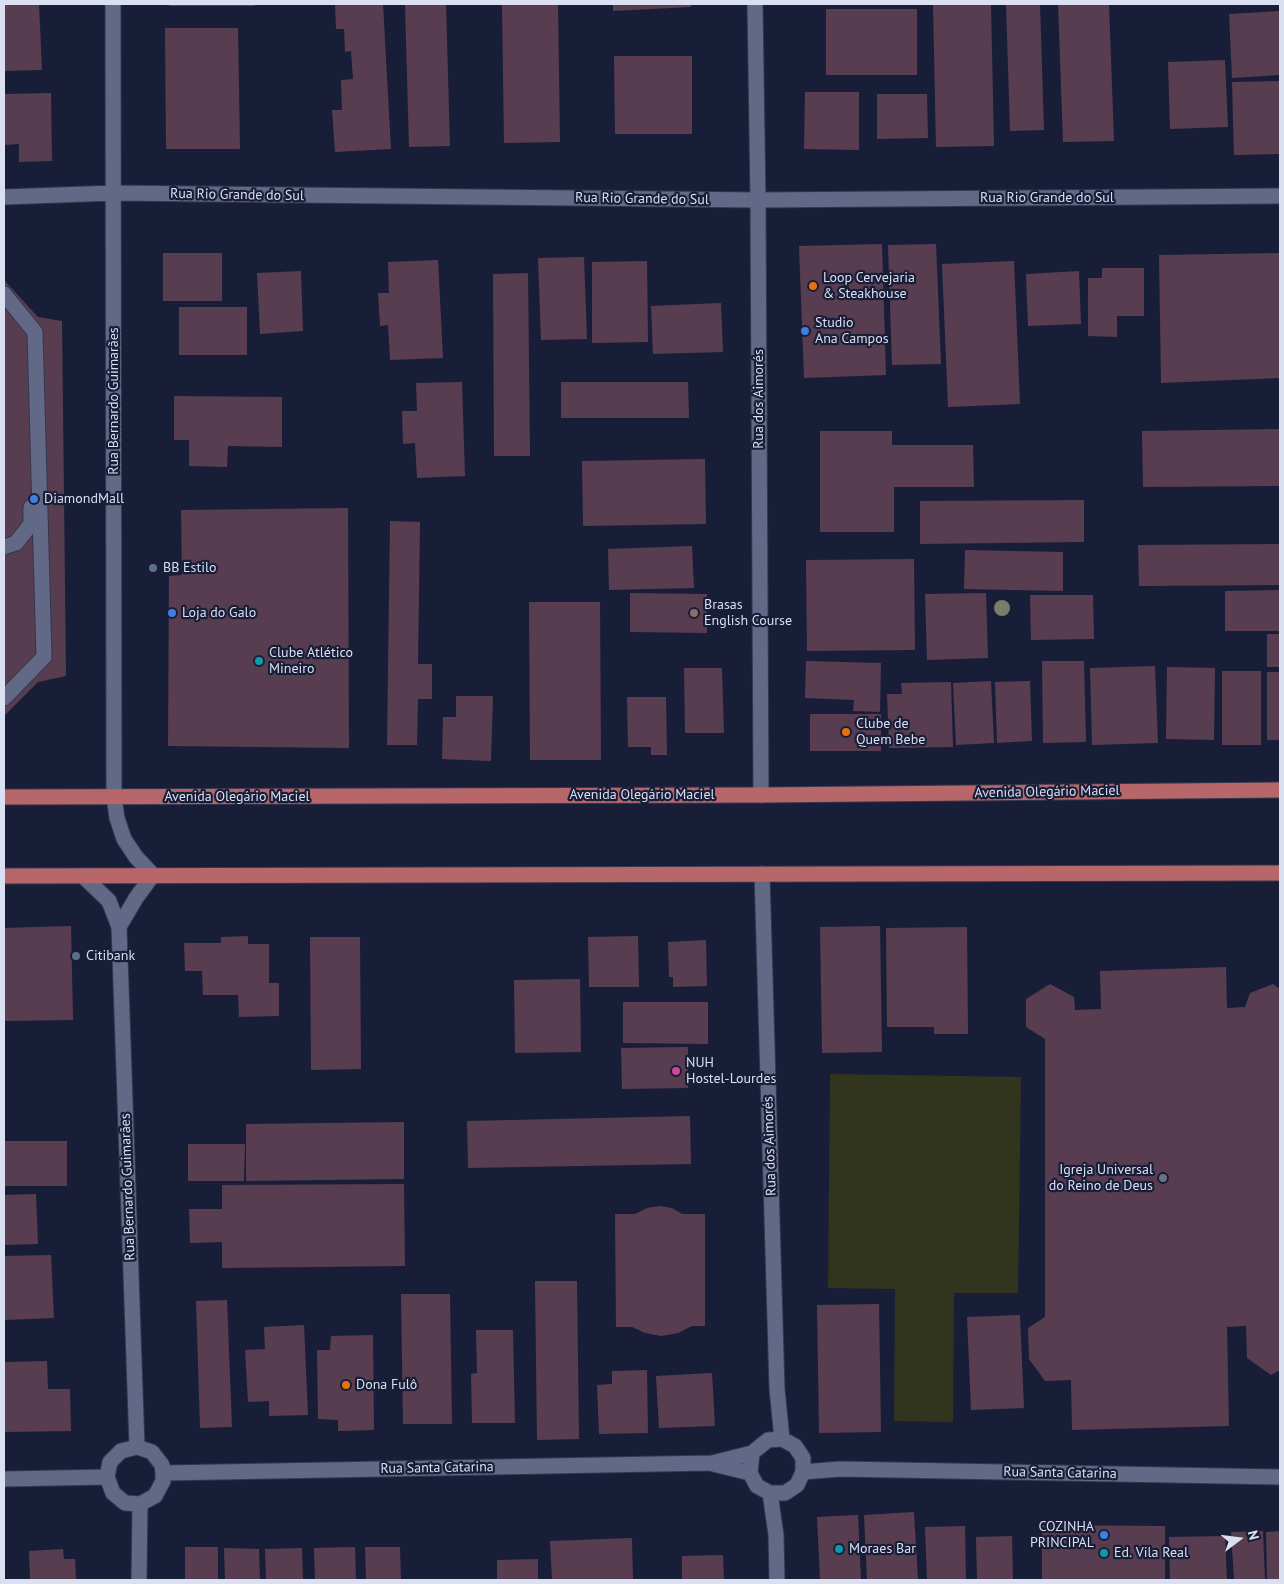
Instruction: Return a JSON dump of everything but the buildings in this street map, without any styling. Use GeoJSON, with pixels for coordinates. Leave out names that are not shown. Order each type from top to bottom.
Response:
{"type":"FeatureCollection","features":[{"type":"Feature","properties":{"kind":"main road","name":"Avenida Olegário Maciel"},"geometry":{"type":"LineString","coordinates":[[4,797],[761,795],[1280,790]]}},
{"type":"Feature","properties":{"kind":"main road"},"geometry":{"type":"LineString","coordinates":[[4,876],[1280,873]]}},
{"type":"Feature","properties":{"kind":"street","name":"Rua Bernardo Guimarães"},"geometry":{"type":"LineString","coordinates":[[114,4],[114,797],[117,818],[124,839],[136,857],[153,875]]}},
{"type":"Feature","properties":{"kind":"street","name":"Rua dos Aimorés"},"geometry":{"type":"LineString","coordinates":[[756,4],[761,795]]}},
{"type":"Feature","properties":{"kind":"street","name":"Rua Rio Grande do Sul"},"geometry":{"type":"LineString","coordinates":[[4,197],[114,193],[758,200],[1280,196]]}},
{"type":"Feature","properties":{"kind":"street"},"geometry":{"type":"LineString","coordinates":[[4,294],[35,332],[44,657],[4,698]]}},
{"type":"Feature","properties":{"kind":"street"},"geometry":{"type":"LineString","coordinates":[[4,305],[25,332],[31,524],[16,543],[4,547]]}},
{"type":"Feature","properties":{"kind":"street","name":"Rua dos Aimorés"},"geometry":{"type":"LineString","coordinates":[[762,874],[777,1389],[775,1440]]}},
{"type":"Feature","properties":{"kind":"street"},"geometry":{"type":"LineString","coordinates":[[119,927],[136,898],[153,875]]}},
{"type":"Feature","properties":{"kind":"street","name":"Rua Bernardo Guimarães"},"geometry":{"type":"LineString","coordinates":[[83,876],[109,901],[119,927],[137,1447]]}},
{"type":"Feature","properties":{"kind":"street"},"geometry":{"type":"LineString","coordinates":[[775,1440],[795,1446],[803,1465],[797,1485],[777,1493],[757,1486],[750,1473],[752,1453],[775,1440]]}},
{"type":"Feature","properties":{"kind":"street"},"geometry":{"type":"LineString","coordinates":[[137,1447],[152,1452],[162,1465],[163,1474],[163,1482],[155,1496],[140,1504],[125,1502],[113,1493],[107,1478],[110,1462],[121,1451],[137,1447]]}},
{"type":"Feature","properties":{"kind":"street","name":"Rua Santa Catarina"},"geometry":{"type":"LineString","coordinates":[[163,1474],[712,1463],[752,1453]]}},
{"type":"Feature","properties":{"kind":"street","name":"Rua Santa Catarina"},"geometry":{"type":"LineString","coordinates":[[712,1463],[750,1473]]}},
{"type":"Feature","properties":{"kind":"street","name":"Rua Santa Catarina"},"geometry":{"type":"LineString","coordinates":[[803,1465],[840,1469],[1280,1477]]}},
{"type":"Feature","properties":{"kind":"street"},"geometry":{"type":"LineString","coordinates":[[4,1479],[107,1478]]}},
{"type":"Feature","properties":{"kind":"street"},"geometry":{"type":"LineString","coordinates":[[776,1580],[777,1493]]}},
{"type":"Feature","properties":{"kind":"street"},"geometry":{"type":"LineString","coordinates":[[139,1580],[140,1504]]}},
{"type":"Feature","properties":{"kind":"green space"},"geometry":{"type":"Polygon","coordinates":[[[830,1074],[1021,1077],[1018,1293],[954,1293],[953,1422],[894,1421],[895,1289],[828,1288],[830,1074]]]}},
{"type":"Feature","properties":{"kind":"place","name":"Loop Cervejaria & Steakhouse"},"geometry":{"type":"Point","coordinates":[813,286]}},
{"type":"Feature","properties":{"kind":"place","name":"Studio Ana Campos"},"geometry":{"type":"Point","coordinates":[805,331]}},
{"type":"Feature","properties":{"kind":"place","name":"DiamondMall"},"geometry":{"type":"Point","coordinates":[34,499]}},
{"type":"Feature","properties":{"kind":"place","name":"BB Estilo"},"geometry":{"type":"Point","coordinates":[153,568]}},
{"type":"Feature","properties":{"kind":"place","name":"Loja do Galo"},"geometry":{"type":"Point","coordinates":[172,613]}},
{"type":"Feature","properties":{"kind":"place","name":"Brasas English Course"},"geometry":{"type":"Point","coordinates":[694,613]}},
{"type":"Feature","properties":{"kind":"place","name":"Clube Atlético Mineiro"},"geometry":{"type":"Point","coordinates":[259,661]}},
{"type":"Feature","properties":{"kind":"place","name":"Clube de Quem Bebe"},"geometry":{"type":"Point","coordinates":[846,732]}},
{"type":"Feature","properties":{"kind":"place","name":"Citibank"},"geometry":{"type":"Point","coordinates":[76,956]}},
{"type":"Feature","properties":{"kind":"place","name":"NUH Hostel-Lourdes"},"geometry":{"type":"Point","coordinates":[676,1071]}},
{"type":"Feature","properties":{"kind":"place","name":"Igreja Universal do Reino de Deus"},"geometry":{"type":"Point","coordinates":[1163,1178]}},
{"type":"Feature","properties":{"kind":"place","name":"Dona Fulô"},"geometry":{"type":"Point","coordinates":[346,1385]}},
{"type":"Feature","properties":{"kind":"place","name":"COZINHA PRINCIPAL"},"geometry":{"type":"Point","coordinates":[1104,1535]}},
{"type":"Feature","properties":{"kind":"place","name":"Moraes Bar"},"geometry":{"type":"Point","coordinates":[839,1549]}},
{"type":"Feature","properties":{"kind":"place","name":"Ed. Vila Real"},"geometry":{"type":"Point","coordinates":[1104,1553]}}]}
